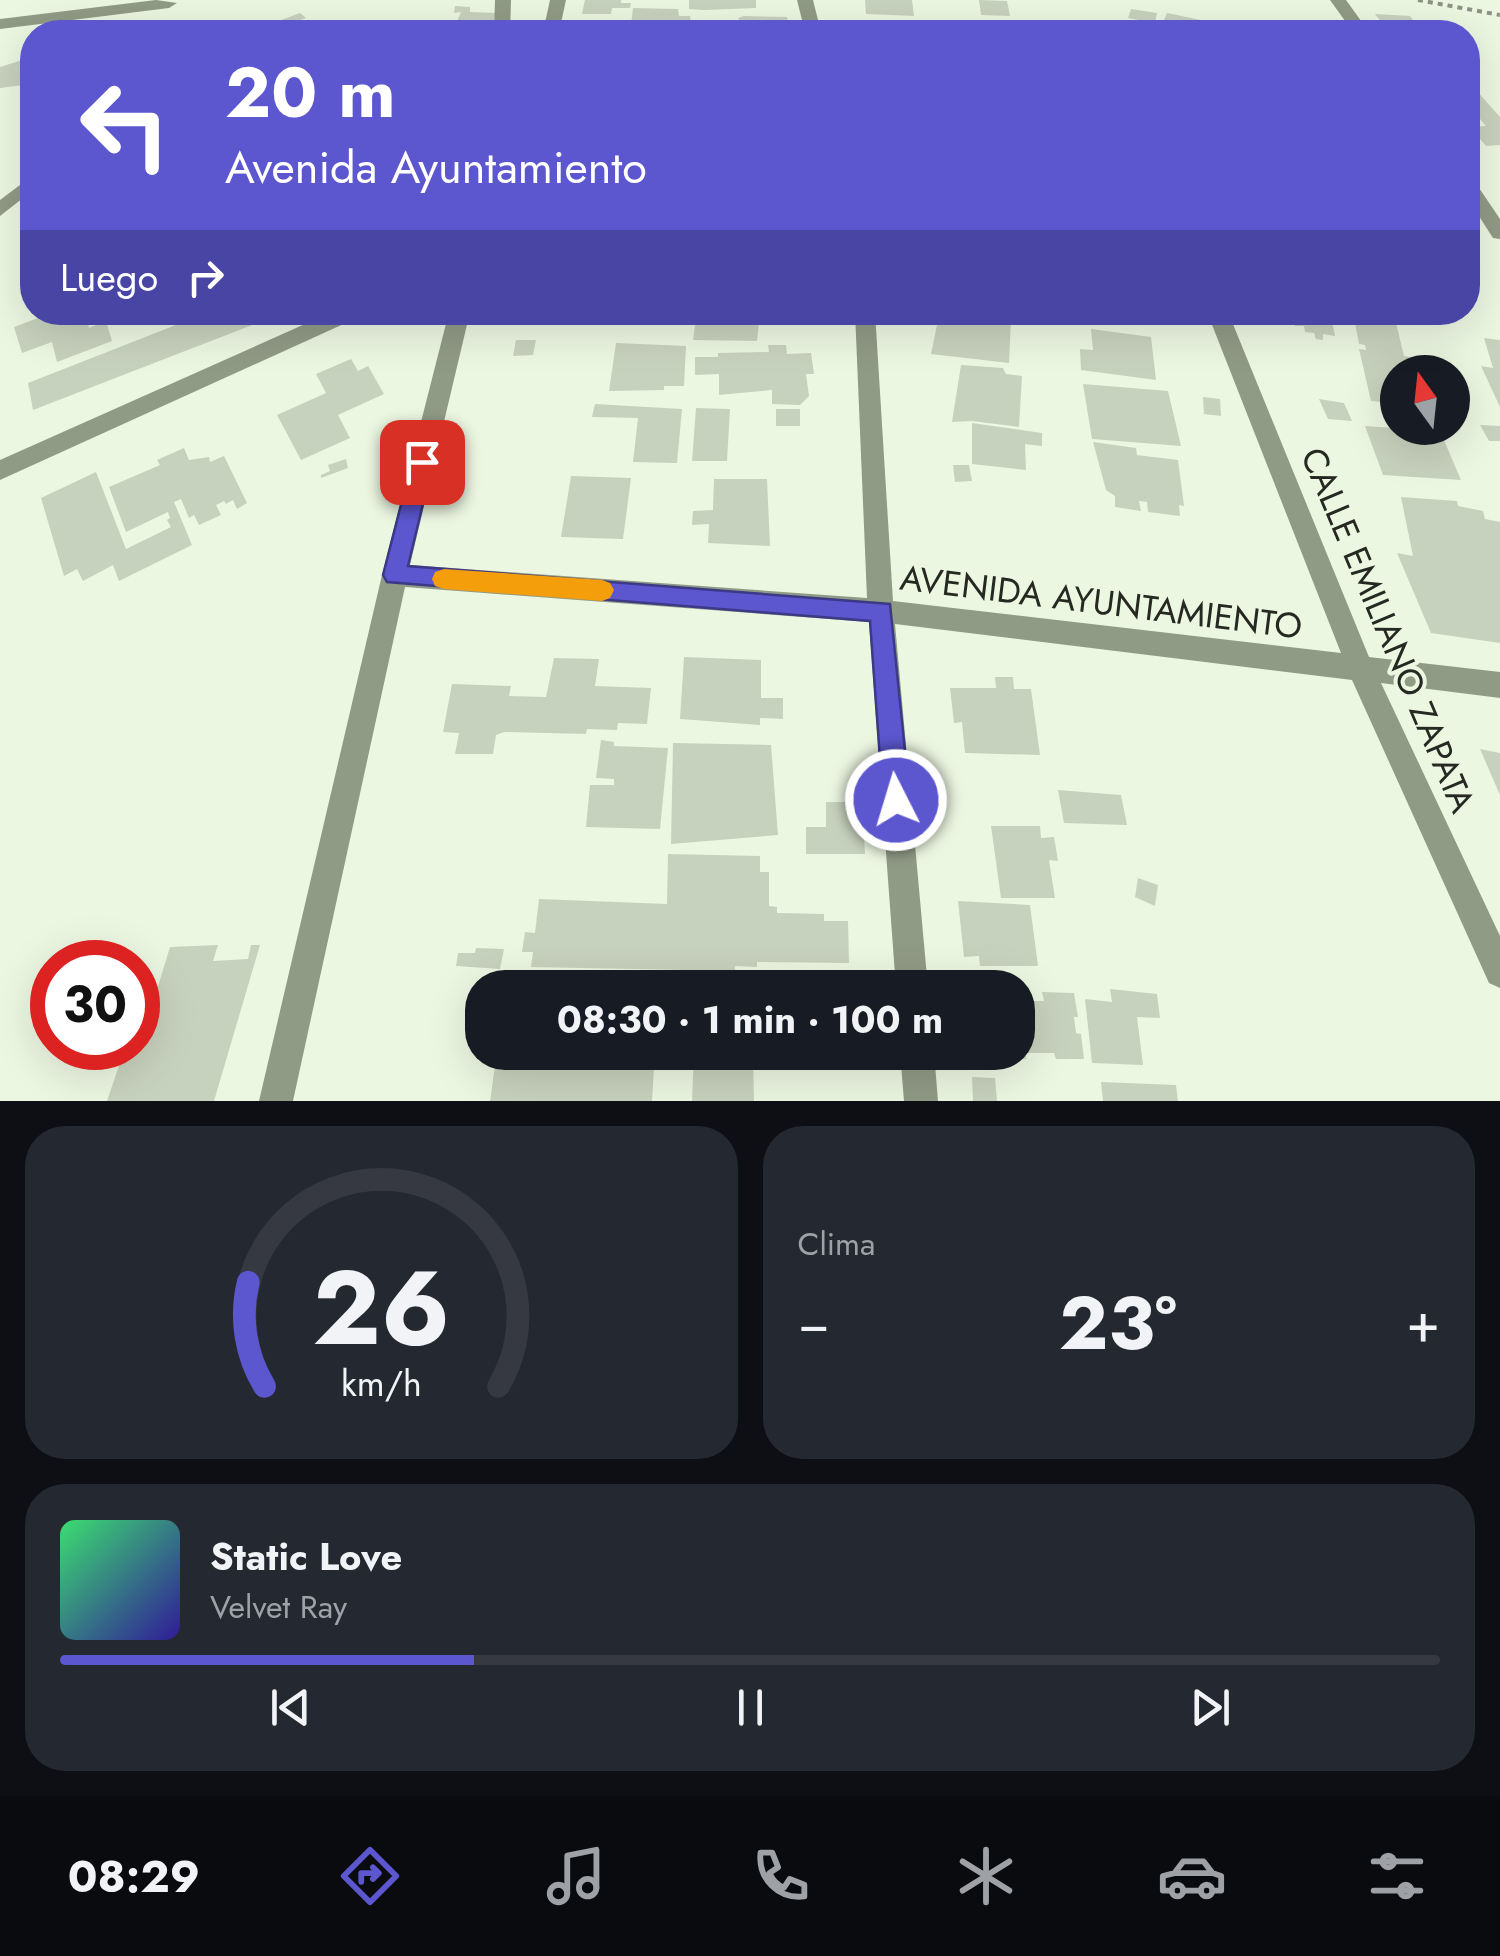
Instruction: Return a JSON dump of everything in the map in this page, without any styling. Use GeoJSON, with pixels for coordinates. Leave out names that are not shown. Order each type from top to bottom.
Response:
{"type":"FeatureCollection","features":[{"type":"Feature","properties":{"kind":"street"},"geometry":{"type":"LineString","coordinates":[[32,20],[170,3]]}},
{"type":"Feature","properties":{"kind":"street"},"geometry":{"type":"LineString","coordinates":[[0,210],[20,192]]}},
{"type":"Feature","properties":{"kind":"street"},"geometry":{"type":"LineString","coordinates":[[1480,204],[1500,233]]}},
{"type":"Feature","properties":{"kind":"street"},"geometry":{"type":"LineString","coordinates":[[0,470],[323,325]]}},
{"type":"Feature","properties":{"kind":"street"},"geometry":{"type":"LineString","coordinates":[[276,1101],[395,575],[457,325]]}},
{"type":"Feature","properties":{"kind":"street"},"geometry":{"type":"LineString","coordinates":[[866,325],[882,611],[911,970]]}},
{"type":"Feature","properties":{"kind":"street","name":"CALLE EMILIANO ZAPATA"},"geometry":{"type":"LineString","coordinates":[[1222,325],[1360,667],[1500,972]]}},
{"type":"Feature","properties":{"kind":"street","name":"AVENIDA AYUNTAMIENTO"},"geometry":{"type":"LineString","coordinates":[[395,575],[882,611],[1500,686]]}},
{"type":"Feature","properties":{"kind":"street"},"geometry":{"type":"LineString","coordinates":[[918,1070],[921,1101]]}},
{"type":"Feature","properties":{"kind":"path"},"geometry":{"type":"LineString","coordinates":[[1418,0],[1496,15]]}},
{"type":"Feature","properties":{"kind":"building"},"geometry":{"type":"Polygon","coordinates":[[[585,0],[631,3],[630,8],[612,8],[611,14],[582,14],[585,0]]]}},
{"type":"Feature","properties":{"kind":"building"},"geometry":{"type":"Polygon","coordinates":[[[689,0],[756,0],[756,8],[689,9],[689,0]]]}},
{"type":"Feature","properties":{"kind":"building"},"geometry":{"type":"Polygon","coordinates":[[[865,0],[912,0],[914,16],[866,14],[865,0]]]}},
{"type":"Feature","properties":{"kind":"building"},"geometry":{"type":"Polygon","coordinates":[[[979,0],[1007,1],[1010,16],[981,15],[979,0]]]}},
{"type":"Feature","properties":{"kind":"building"},"geometry":{"type":"Polygon","coordinates":[[[455,6],[470,7],[470,12],[496,13],[494,20],[458,20],[461,12],[454,13],[455,6]]]}},
{"type":"Feature","properties":{"kind":"building"},"geometry":{"type":"Polygon","coordinates":[[[633,8],[678,9],[679,16],[690,16],[690,20],[632,20],[633,8]]]}},
{"type":"Feature","properties":{"kind":"building"},"geometry":{"type":"Polygon","coordinates":[[[1131,9],[1157,13],[1156,20],[1128,18],[1131,9]]]}},
{"type":"Feature","properties":{"kind":"building"},"geometry":{"type":"Polygon","coordinates":[[[300,13],[306,18],[300,20],[281,20],[300,13]]]}},
{"type":"Feature","properties":{"kind":"building"},"geometry":{"type":"Polygon","coordinates":[[[1167,13],[1201,20],[1164,20],[1167,13]]]}},
{"type":"Feature","properties":{"kind":"building"},"geometry":{"type":"Polygon","coordinates":[[[1375,14],[1410,16],[1413,20],[1380,20],[1375,14]]]}},
{"type":"Feature","properties":{"kind":"building"},"geometry":{"type":"Polygon","coordinates":[[[787,17],[788,20],[739,20],[787,17]]]}},
{"type":"Feature","properties":{"kind":"building"},"geometry":{"type":"Polygon","coordinates":[[[20,61],[20,86],[0,88],[0,67],[20,61]]]}},
{"type":"Feature","properties":{"kind":"building"},"geometry":{"type":"Polygon","coordinates":[[[1480,94],[1500,117],[1500,145],[1486,146],[1480,139],[1480,126],[1486,126],[1480,119],[1480,94]]]}},
{"type":"Feature","properties":{"kind":"building"},"geometry":{"type":"Polygon","coordinates":[[[107,325],[112,341],[57,362],[52,342],[22,353],[14,327],[107,325]]]}},
{"type":"Feature","properties":{"kind":"building"},"geometry":{"type":"Polygon","coordinates":[[[176,325],[252,325],[33,410],[28,383],[176,325]]]}},
{"type":"Feature","properties":{"kind":"building"},"geometry":{"type":"Polygon","coordinates":[[[695,325],[759,325],[757,341],[693,340],[695,325]]]}},
{"type":"Feature","properties":{"kind":"building"},"geometry":{"type":"Polygon","coordinates":[[[937,325],[1011,325],[1009,363],[931,354],[937,325]]]}},
{"type":"Feature","properties":{"kind":"building"},"geometry":{"type":"Polygon","coordinates":[[[1333,325],[1335,336],[1323,334],[1323,340],[1316,339],[1314,333],[1305,332],[1304,326],[1295,326],[1333,325]]]}},
{"type":"Feature","properties":{"kind":"building"},"geometry":{"type":"Polygon","coordinates":[[[1355,325],[1396,325],[1404,355],[1380,355],[1380,402],[1371,401],[1359,349],[1366,350],[1365,345],[1359,344],[1355,325]]]}},
{"type":"Feature","properties":{"kind":"building"},"geometry":{"type":"Polygon","coordinates":[[[1091,329],[1151,337],[1156,380],[1081,370],[1080,349],[1093,350],[1091,329]]]}},
{"type":"Feature","properties":{"kind":"building"},"geometry":{"type":"Polygon","coordinates":[[[1484,338],[1500,340],[1500,407],[1481,366],[1493,368],[1484,338]]]}},
{"type":"Feature","properties":{"kind":"building"},"geometry":{"type":"Polygon","coordinates":[[[516,340],[536,340],[533,355],[513,356],[516,340]]]}},
{"type":"Feature","properties":{"kind":"building"},"geometry":{"type":"Polygon","coordinates":[[[616,343],[686,346],[684,386],[609,391],[616,343]]]}},
{"type":"Feature","properties":{"kind":"building"},"geometry":{"type":"Polygon","coordinates":[[[768,345],[786,345],[787,354],[811,353],[814,374],[806,374],[809,396],[800,405],[772,404],[772,390],[719,395],[719,374],[695,375],[695,357],[769,352],[768,345]]]}},
{"type":"Feature","properties":{"kind":"building"},"geometry":{"type":"Polygon","coordinates":[[[351,359],[358,371],[368,366],[384,394],[338,415],[350,438],[301,460],[277,415],[326,393],[316,374],[351,359]]]}},
{"type":"Feature","properties":{"kind":"building"},"geometry":{"type":"Polygon","coordinates":[[[961,365],[1003,368],[1006,374],[1022,376],[1019,427],[952,422],[961,365]]]}},
{"type":"Feature","properties":{"kind":"building"},"geometry":{"type":"Polygon","coordinates":[[[1083,384],[1168,391],[1181,446],[1092,439],[1083,384]]]}},
{"type":"Feature","properties":{"kind":"building"},"geometry":{"type":"Polygon","coordinates":[[[1203,397],[1220,399],[1221,416],[1204,414],[1203,397]]]}},
{"type":"Feature","properties":{"kind":"building"},"geometry":{"type":"Polygon","coordinates":[[[1319,399],[1344,403],[1352,421],[1328,419],[1319,399]]]}},
{"type":"Feature","properties":{"kind":"building"},"geometry":{"type":"Polygon","coordinates":[[[595,404],[682,409],[677,463],[633,462],[638,418],[592,417],[595,404]]]}},
{"type":"Feature","properties":{"kind":"building"},"geometry":{"type":"Polygon","coordinates":[[[696,408],[730,409],[727,461],[692,461],[696,408]]]}},
{"type":"Feature","properties":{"kind":"building"},"geometry":{"type":"Polygon","coordinates":[[[776,409],[800,409],[800,426],[776,426],[776,409]]]}},
{"type":"Feature","properties":{"kind":"building"},"geometry":{"type":"Polygon","coordinates":[[[972,423],[1042,433],[1042,446],[1025,444],[1026,470],[972,464],[972,423]]]}},
{"type":"Feature","properties":{"kind":"building"},"geometry":{"type":"Polygon","coordinates":[[[1480,425],[1500,426],[1500,441],[1489,441],[1480,425]]]}},
{"type":"Feature","properties":{"kind":"building"},"geometry":{"type":"Polygon","coordinates":[[[1365,426],[1380,427],[1380,445],[1446,445],[1461,480],[1383,475],[1365,426]]]}},
{"type":"Feature","properties":{"kind":"building"},"geometry":{"type":"Polygon","coordinates":[[[1093,442],[1136,448],[1137,455],[1178,460],[1184,506],[1179,505],[1180,516],[1148,512],[1147,502],[1139,501],[1141,511],[1115,507],[1115,496],[1106,490],[1093,442]]]}},
{"type":"Feature","properties":{"kind":"building"},"geometry":{"type":"Polygon","coordinates":[[[184,448],[189,460],[209,457],[210,462],[224,456],[247,503],[237,509],[233,500],[226,504],[224,501],[216,505],[221,515],[199,525],[194,515],[189,518],[181,499],[174,502],[192,545],[119,581],[113,565],[83,581],[77,569],[64,576],[41,498],[96,472],[126,549],[171,527],[167,520],[170,518],[168,512],[126,532],[109,487],[160,465],[157,460],[184,448]]]}},
{"type":"Feature","properties":{"kind":"building"},"geometry":{"type":"Polygon","coordinates":[[[346,459],[348,468],[321,478],[330,471],[328,465],[346,459]]]}},
{"type":"Feature","properties":{"kind":"building"},"geometry":{"type":"Polygon","coordinates":[[[953,465],[969,465],[972,481],[955,482],[953,465]]]}},
{"type":"Feature","properties":{"kind":"building"},"geometry":{"type":"Polygon","coordinates":[[[571,476],[631,478],[623,539],[561,537],[571,476]]]}},
{"type":"Feature","properties":{"kind":"building"},"geometry":{"type":"Polygon","coordinates":[[[714,479],[767,479],[770,546],[708,543],[709,524],[692,525],[693,511],[713,510],[714,479]]]}},
{"type":"Feature","properties":{"kind":"building"},"geometry":{"type":"Polygon","coordinates":[[[1401,497],[1457,501],[1458,506],[1483,511],[1485,519],[1500,522],[1500,643],[1431,633],[1397,553],[1413,556],[1401,497]]]}},
{"type":"Feature","properties":{"kind":"building"},"geometry":{"type":"Polygon","coordinates":[[[684,657],[761,660],[761,698],[783,698],[783,719],[760,718],[760,725],[680,719],[684,657]]]}},
{"type":"Feature","properties":{"kind":"building"},"geometry":{"type":"Polygon","coordinates":[[[554,658],[599,659],[595,686],[651,688],[647,724],[618,723],[617,730],[587,729],[586,734],[504,732],[496,735],[493,754],[455,754],[459,733],[443,732],[452,684],[511,686],[509,696],[546,697],[554,658]]]}},
{"type":"Feature","properties":{"kind":"building"},"geometry":{"type":"Polygon","coordinates":[[[995,677],[1013,677],[1014,689],[1031,689],[1040,755],[965,753],[962,722],[954,723],[950,688],[996,688],[995,677]]]}},
{"type":"Feature","properties":{"kind":"building"},"geometry":{"type":"Polygon","coordinates":[[[601,740],[614,742],[614,746],[668,748],[660,829],[586,827],[590,785],[614,785],[614,779],[596,778],[601,740]]]}},
{"type":"Feature","properties":{"kind":"building"},"geometry":{"type":"Polygon","coordinates":[[[673,743],[771,745],[778,835],[671,844],[673,743]]]}},
{"type":"Feature","properties":{"kind":"building"},"geometry":{"type":"Polygon","coordinates":[[[1480,749],[1500,753],[1500,795],[1480,749]]]}},
{"type":"Feature","properties":{"kind":"building"},"geometry":{"type":"Polygon","coordinates":[[[1058,790],[1121,795],[1127,825],[1064,823],[1058,790]]]}},
{"type":"Feature","properties":{"kind":"building"},"geometry":{"type":"Polygon","coordinates":[[[826,802],[862,802],[865,854],[806,854],[806,827],[826,827],[826,802]]]}},
{"type":"Feature","properties":{"kind":"building"},"geometry":{"type":"Polygon","coordinates":[[[991,826],[1040,826],[1041,838],[1054,837],[1058,861],[1049,860],[1055,898],[1001,898],[991,826]]]}},
{"type":"Feature","properties":{"kind":"building"},"geometry":{"type":"Polygon","coordinates":[[[668,854],[760,856],[760,872],[769,872],[769,906],[777,907],[777,913],[824,914],[824,921],[848,921],[849,963],[757,962],[757,967],[735,966],[735,970],[531,967],[533,952],[522,952],[525,932],[535,933],[539,899],[667,904],[668,854]]]}},
{"type":"Feature","properties":{"kind":"building"},"geometry":{"type":"Polygon","coordinates":[[[1138,878],[1158,885],[1155,906],[1135,897],[1138,878]]]}},
{"type":"Feature","properties":{"kind":"building"},"geometry":{"type":"Polygon","coordinates":[[[958,901],[1030,905],[1038,966],[980,966],[979,956],[964,957],[958,901]]]}},
{"type":"Feature","properties":{"kind":"building"},"geometry":{"type":"Polygon","coordinates":[[[218,945],[213,961],[248,959],[251,945],[260,945],[214,1101],[107,1101],[118,1070],[160,1070],[160,980],[170,947],[218,945]]]}},
{"type":"Feature","properties":{"kind":"building"},"geometry":{"type":"Polygon","coordinates":[[[476,948],[504,949],[500,969],[456,966],[458,953],[475,953],[476,948]]]}},
{"type":"Feature","properties":{"kind":"building"},"geometry":{"type":"Polygon","coordinates":[[[1110,989],[1157,994],[1160,1018],[1137,1017],[1143,1065],[1092,1063],[1085,999],[1112,1002],[1110,989]]]}},
{"type":"Feature","properties":{"kind":"building"},"geometry":{"type":"Polygon","coordinates":[[[1042,992],[1074,993],[1076,1033],[1081,1034],[1084,1059],[1056,1059],[1054,1053],[1035,1053],[1035,1001],[1044,1001],[1042,992]]]}},
{"type":"Feature","properties":{"kind":"building"},"geometry":{"type":"Polygon","coordinates":[[[494,1070],[654,1070],[652,1101],[490,1101],[494,1070]]]}},
{"type":"Feature","properties":{"kind":"building"},"geometry":{"type":"Polygon","coordinates":[[[693,1070],[753,1070],[754,1101],[692,1101],[693,1070]]]}},
{"type":"Feature","properties":{"kind":"building"},"geometry":{"type":"Polygon","coordinates":[[[972,1077],[995,1078],[997,1101],[973,1101],[972,1077]]]}},
{"type":"Feature","properties":{"kind":"building"},"geometry":{"type":"Polygon","coordinates":[[[1101,1082],[1176,1085],[1178,1101],[1103,1101],[1101,1082]]]}},
{"type":"Feature","properties":{"kind":"slow traffic"},"geometry":{"type":"LineString","coordinates":[[444,579],[602,590]]}},
{"type":"Feature","properties":{"kind":"route"},"geometry":{"type":"LineString","coordinates":[[422,462],[395,575],[882,611],[896,800]]}}]}
